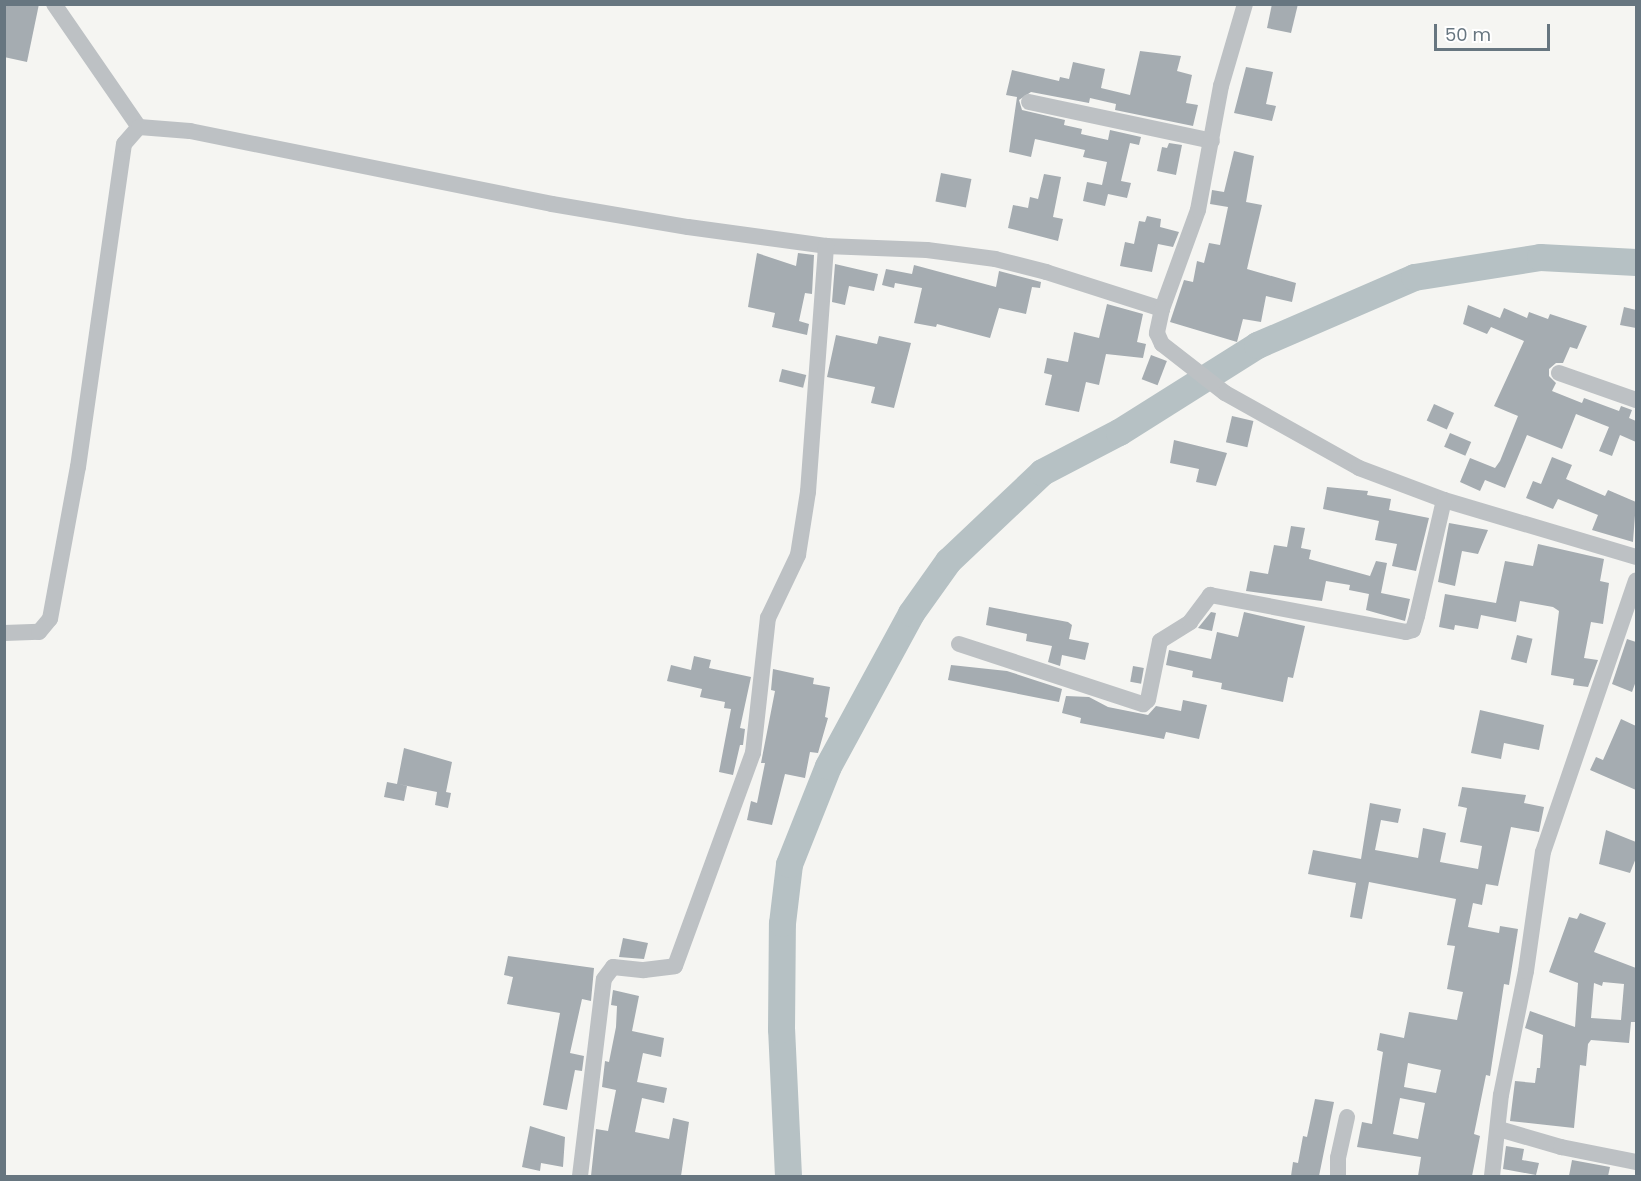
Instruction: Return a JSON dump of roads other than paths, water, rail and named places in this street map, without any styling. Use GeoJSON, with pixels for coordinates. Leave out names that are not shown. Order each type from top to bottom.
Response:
{"type":"FeatureCollection","features":[{"type":"Feature","properties":{"kind":"street"},"geometry":{"type":"LineString","coordinates":[[54,4],[139,127]]}},
{"type":"Feature","properties":{"kind":"street"},"geometry":{"type":"LineString","coordinates":[[1245,4],[1230,46],[1198,210],[1162,309],[1158,339],[1225,393],[1359,468],[1444,500],[1636,557]]}},
{"type":"Feature","properties":{"kind":"street"},"geometry":{"type":"LineString","coordinates":[[1029,102],[1212,141]]}},
{"type":"Feature","properties":{"kind":"street"},"geometry":{"type":"LineString","coordinates":[[139,127],[190,131],[552,204],[826,246],[927,250],[995,259],[1162,309]]}},
{"type":"Feature","properties":{"kind":"street"},"geometry":{"type":"LineString","coordinates":[[4,633],[39,632],[50,619],[78,467],[124,144],[139,127]]}},
{"type":"Feature","properties":{"kind":"street"},"geometry":{"type":"LineString","coordinates":[[580,1176],[604,979],[613,967],[644,970],[675,966],[753,753],[768,618],[798,555],[808,492],[826,246]]}},
{"type":"Feature","properties":{"kind":"street"},"geometry":{"type":"LineString","coordinates":[[1559,373],[1636,400]]}},
{"type":"Feature","properties":{"kind":"street"},"geometry":{"type":"LineString","coordinates":[[959,644],[1143,704],[1148,700],[1160,641],[1190,622],[1203,600],[1210,595],[1406,633],[1413,630],[1417,616],[1444,500]]}},
{"type":"Feature","properties":{"kind":"street"},"geometry":{"type":"LineString","coordinates":[[1492,1176],[1499,1129],[1500,1095],[1526,971],[1543,852],[1636,581]]}},
{"type":"Feature","properties":{"kind":"street"},"geometry":{"type":"LineString","coordinates":[[1338,1176],[1347,1117]]}},
{"type":"Feature","properties":{"kind":"street"},"geometry":{"type":"LineString","coordinates":[[1499,1129],[1561,1147],[1636,1162]]}},
{"type":"Feature","properties":{"kind":"waterway"},"geometry":{"type":"LineString","coordinates":[[788,1176],[781,1029],[782,923],[789,864],[828,766],[911,613],[948,561],[1042,472],[1119,432],[1257,345],[1414,277],[1540,257],[1636,262]]}}]}
